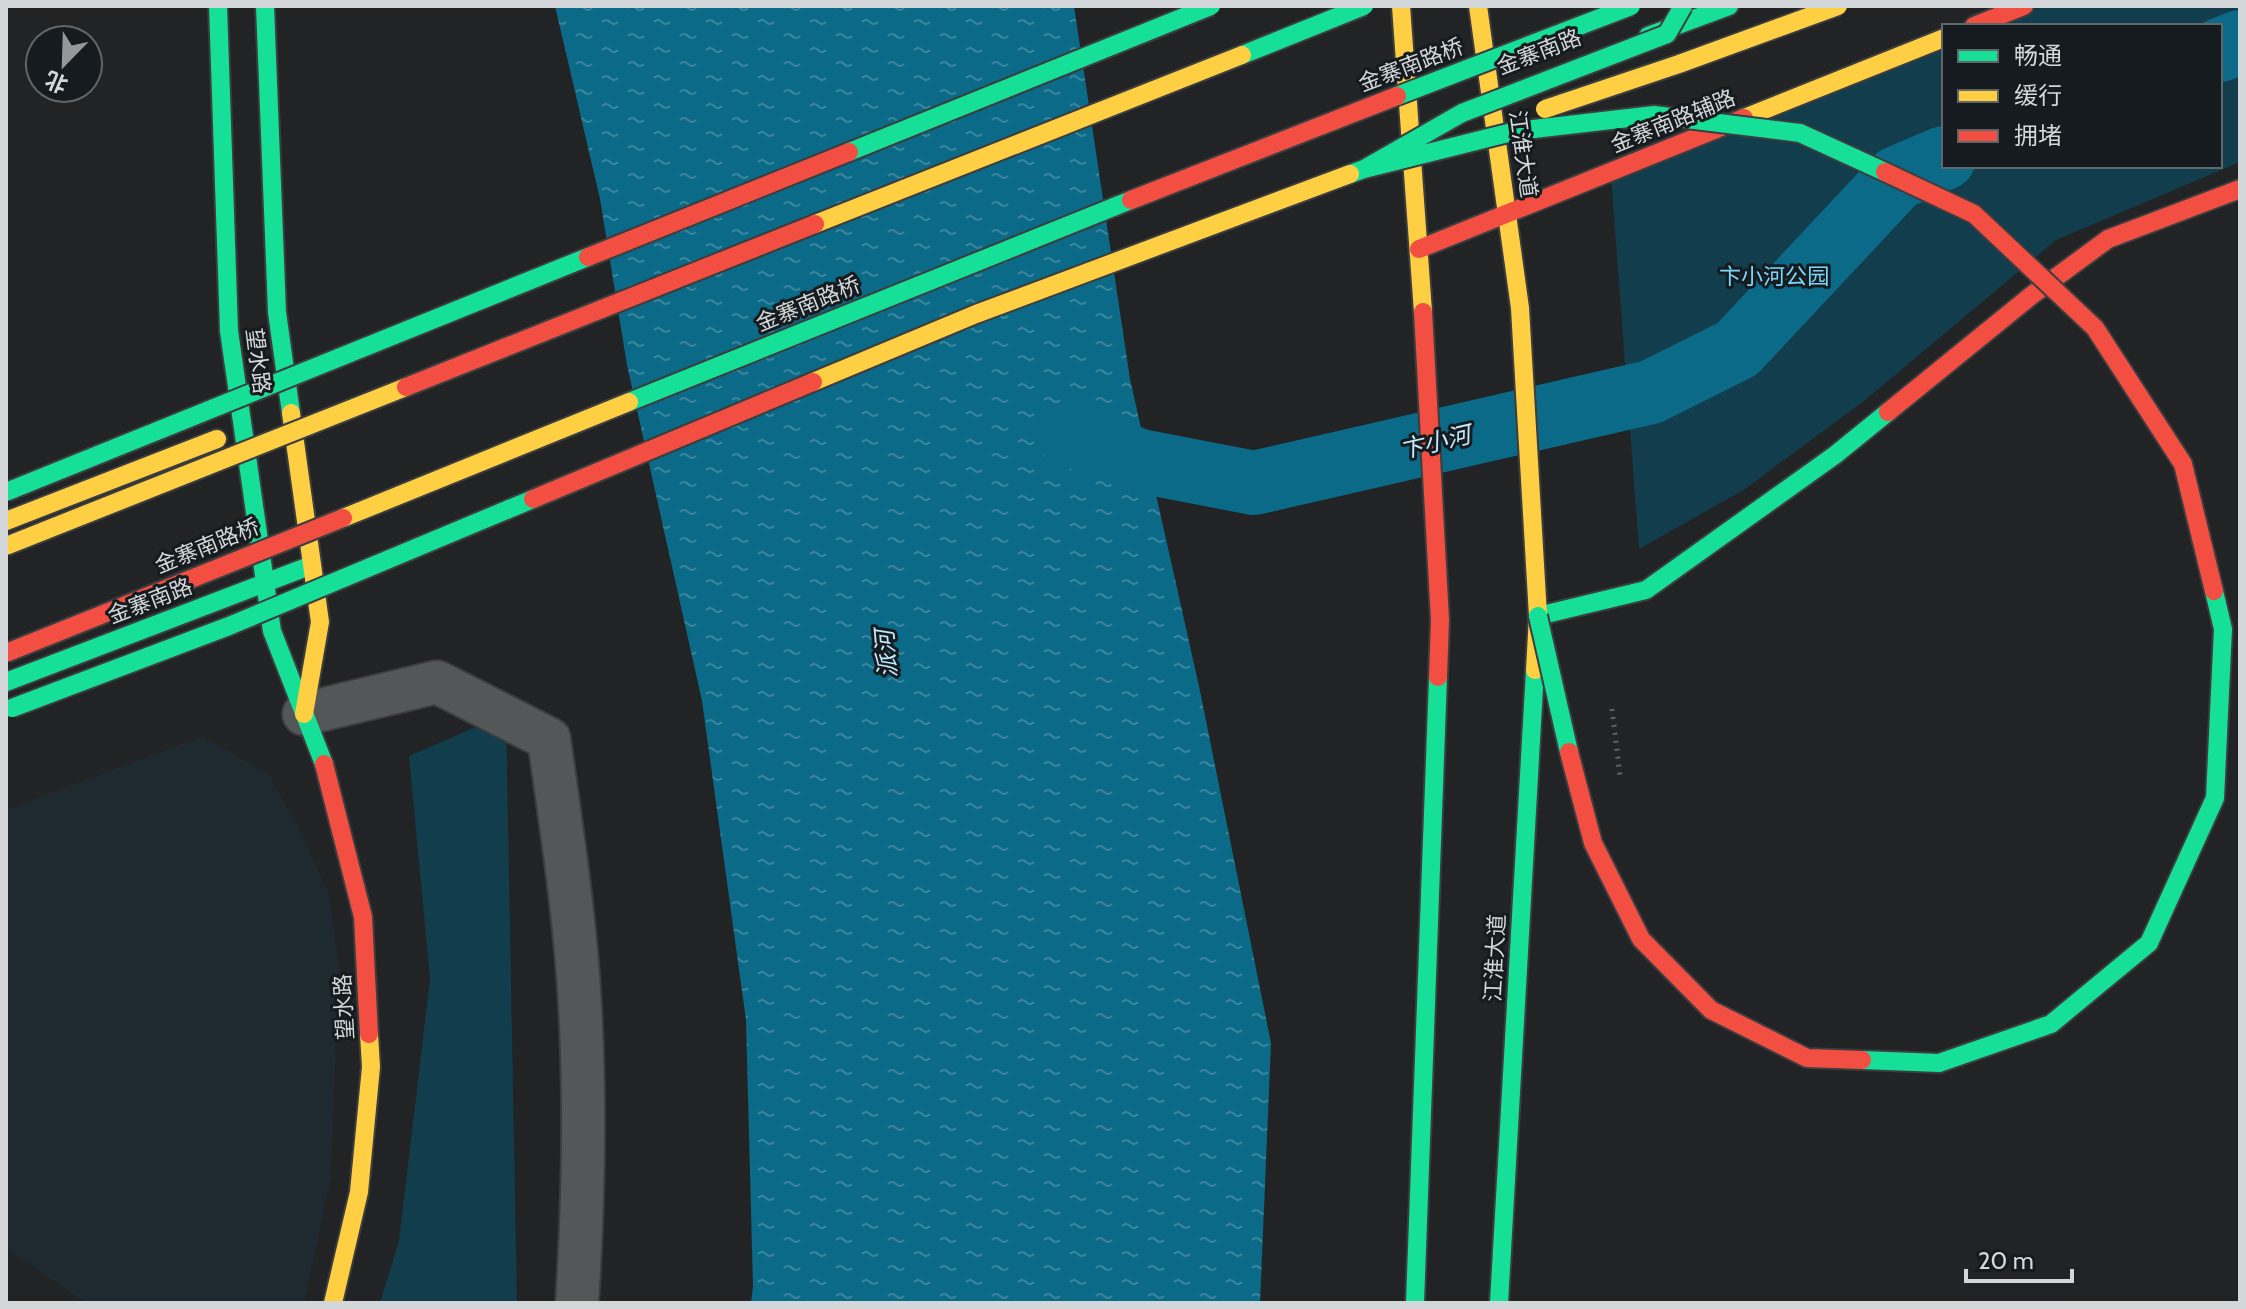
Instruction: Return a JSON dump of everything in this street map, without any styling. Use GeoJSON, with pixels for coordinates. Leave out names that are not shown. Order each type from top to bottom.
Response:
{"type":"FeatureCollection","features":[{"type":"Feature","properties":{"kind":"main road","name":"望水路"},"geometry":{"type":"LineString","coordinates":[[218,6],[229,331],[249,427],[272,631],[326,769],[363,917],[371,1067],[359,1192],[333,1303]]}},
{"type":"Feature","properties":{"kind":"main road","name":"望水路"},"geometry":{"type":"LineString","coordinates":[[265,6],[284,413],[320,622],[304,714]]}},
{"type":"Feature","properties":{"kind":"main road"},"geometry":{"type":"LineString","coordinates":[[6,492],[1211,6]]}},
{"type":"Feature","properties":{"kind":"main road"},"geometry":{"type":"LineString","coordinates":[[6,546],[1364,6]]}},
{"type":"Feature","properties":{"kind":"main road"},"geometry":{"type":"LineString","coordinates":[[1401,6],[1423,305],[1440,620],[1415,1303]]}},
{"type":"Feature","properties":{"kind":"main road","name":"江淮大道"},"geometry":{"type":"LineString","coordinates":[[1478,6],[1520,308],[1538,616],[1499,1303]]}},
{"type":"Feature","properties":{"kind":"main road","name":"金寨南路桥"},"geometry":{"type":"LineString","coordinates":[[6,653],[1261,148],[1631,6]]}},
{"type":"Feature","properties":{"kind":"main road"},"geometry":{"type":"LineString","coordinates":[[1364,169],[1462,113],[1667,34],[1683,6]]}},
{"type":"Feature","properties":{"kind":"main road","name":"金寨南路"},"geometry":{"type":"LineString","coordinates":[[1410,126],[1729,6]]}},
{"type":"Feature","properties":{"kind":"main road"},"geometry":{"type":"LineString","coordinates":[[12,708],[229,626],[976,314],[1364,169],[1679,64],[1838,6]]}},
{"type":"Feature","properties":{"kind":"main road"},"geometry":{"type":"LineString","coordinates":[[1979,24],[2024,6]]}},
{"type":"Feature","properties":{"kind":"main road","name":"金寨南路辅路"},"geometry":{"type":"LineString","coordinates":[[1419,249],[1942,39]]}},
{"type":"Feature","properties":{"kind":"main road"},"geometry":{"type":"LineString","coordinates":[[1364,169],[1516,131],[1654,115],[1800,133],[1974,214],[2095,328],[2183,464],[2223,629],[2215,798],[2149,943],[2051,1024],[1939,1063],[1807,1058],[1711,1010],[1641,939],[1593,843],[1538,616],[1646,590],[1835,455],[2032,295],[2108,239],[2240,189]]}},
{"type":"Feature","properties":{"kind":"main road"},"geometry":{"type":"LineString","coordinates":[[6,521],[249,427]]}},
{"type":"Feature","properties":{"kind":"main road","name":"金寨南路"},"geometry":{"type":"LineString","coordinates":[[6,682],[312,565]]}},
{"type":"Feature","properties":{"kind":"street"},"geometry":{"type":"LineString","coordinates":[[304,714],[437,682],[549,739],[578,974],[582,1170],[577,1303]]}},
{"type":"Feature","properties":{"kind":"path"},"geometry":{"type":"LineString","coordinates":[[1612,709],[1622,790]]}},
{"type":"Feature","properties":{"kind":"shaded area"},"geometry":{"type":"Polygon","coordinates":[[[203,736],[268,774],[301,832],[329,895],[339,963],[331,1177],[304,1303],[86,1303],[6,1248],[6,810],[203,736]]]}},
{"type":"Feature","properties":{"kind":"green space","name":"卞小河公园"},"geometry":{"type":"Polygon","coordinates":[[[2043,6],[2240,6],[2240,162],[2056,240],[1864,401],[1745,489],[1639,549],[1611,177],[1942,46],[1942,168],[2222,168],[2222,24],[1997,24],[2043,6]]]}},
{"type":"Feature","properties":{"kind":"green space"},"geometry":{"type":"Polygon","coordinates":[[[506,714],[517,1303],[380,1303],[399,1241],[430,979],[409,756],[506,714]]]}},
{"type":"Feature","properties":{"kind":"water","name":"派河"},"geometry":{"type":"Polygon","coordinates":[[[555,6],[1074,6],[1130,379],[1199,686],[1271,1043],[1260,1303],[751,1303],[746,1020],[702,701],[627,365],[600,199],[555,6]]]}},
{"type":"Feature","properties":{"kind":"waterway","name":"卞小河"},"geometry":{"type":"LineString","coordinates":[[2222,49],[2240,42]]}},
{"type":"Feature","properties":{"kind":"waterway","name":"卞小河"},"geometry":{"type":"LineString","coordinates":[[1068,434],[1140,461],[1254,483],[1651,392],[1737,349],[1897,178],[1942,159]]}},
{"type":"Feature","properties":{"kind":"traffic: fast"},"geometry":{"type":"LineString","coordinates":[[218,6],[229,331],[272,631],[324,764]]}},
{"type":"Feature","properties":{"kind":"traffic: fast"},"geometry":{"type":"LineString","coordinates":[[265,6],[277,312],[291,413]]}},
{"type":"Feature","properties":{"kind":"traffic: fast"},"geometry":{"type":"LineString","coordinates":[[849,152],[1211,6]]}},
{"type":"Feature","properties":{"kind":"traffic: fast"},"geometry":{"type":"LineString","coordinates":[[1242,55],[1364,6]]}},
{"type":"Feature","properties":{"kind":"traffic: fast"},"geometry":{"type":"LineString","coordinates":[[1397,96],[1631,6]]}},
{"type":"Feature","properties":{"kind":"traffic: fast"},"geometry":{"type":"LineString","coordinates":[[1364,169],[1462,113],[1667,34],[1683,6]]}},
{"type":"Feature","properties":{"kind":"traffic: fast"},"geometry":{"type":"LineString","coordinates":[[1648,36],[1729,6]]}},
{"type":"Feature","properties":{"kind":"traffic: fast"},"geometry":{"type":"LineString","coordinates":[[1350,174],[1516,131],[1654,115],[1800,133],[1885,172]]}},
{"type":"Feature","properties":{"kind":"traffic: fast"},"geometry":{"type":"LineString","coordinates":[[629,402],[1131,200]]}},
{"type":"Feature","properties":{"kind":"traffic: fast"},"geometry":{"type":"LineString","coordinates":[[6,492],[588,257]]}},
{"type":"Feature","properties":{"kind":"traffic: fast"},"geometry":{"type":"LineString","coordinates":[[1538,616],[1646,590],[1835,455],[1888,412]]}},
{"type":"Feature","properties":{"kind":"traffic: fast"},"geometry":{"type":"LineString","coordinates":[[12,708],[229,626],[533,499]]}},
{"type":"Feature","properties":{"kind":"traffic: fast"},"geometry":{"type":"LineString","coordinates":[[6,682],[312,565]]}},
{"type":"Feature","properties":{"kind":"traffic: fast"},"geometry":{"type":"LineString","coordinates":[[1862,1060],[1939,1063],[2051,1024],[2149,943],[2215,798],[2223,629],[2214,591]]}},
{"type":"Feature","properties":{"kind":"traffic: fast"},"geometry":{"type":"LineString","coordinates":[[1538,616],[1569,752]]}},
{"type":"Feature","properties":{"kind":"traffic: fast"},"geometry":{"type":"LineString","coordinates":[[1499,1303],[1535,670]]}},
{"type":"Feature","properties":{"kind":"traffic: fast"},"geometry":{"type":"LineString","coordinates":[[1415,1303],[1438,677]]}},
{"type":"Feature","properties":{"kind":"traffic: slow"},"geometry":{"type":"LineString","coordinates":[[1401,6],[1423,312]]}},
{"type":"Feature","properties":{"kind":"traffic: slow"},"geometry":{"type":"LineString","coordinates":[[1478,6],[1520,308],[1538,616],[1535,670]]}},
{"type":"Feature","properties":{"kind":"traffic: slow"},"geometry":{"type":"LineString","coordinates":[[1545,109],[1838,6]]}},
{"type":"Feature","properties":{"kind":"traffic: slow"},"geometry":{"type":"LineString","coordinates":[[1744,118],[1942,39]]}},
{"type":"Feature","properties":{"kind":"traffic: slow"},"geometry":{"type":"LineString","coordinates":[[815,224],[1242,55]]}},
{"type":"Feature","properties":{"kind":"traffic: slow"},"geometry":{"type":"LineString","coordinates":[[813,382],[976,314],[1350,174]]}},
{"type":"Feature","properties":{"kind":"traffic: slow"},"geometry":{"type":"LineString","coordinates":[[6,546],[406,387]]}},
{"type":"Feature","properties":{"kind":"traffic: slow"},"geometry":{"type":"LineString","coordinates":[[343,518],[629,402]]}},
{"type":"Feature","properties":{"kind":"traffic: slow"},"geometry":{"type":"LineString","coordinates":[[291,413],[320,622],[304,714]]}},
{"type":"Feature","properties":{"kind":"traffic: slow"},"geometry":{"type":"LineString","coordinates":[[6,521],[217,439]]}},
{"type":"Feature","properties":{"kind":"traffic: slow"},"geometry":{"type":"LineString","coordinates":[[333,1303],[359,1192],[371,1067],[369,1034]]}},
{"type":"Feature","properties":{"kind":"traffic: jam"},"geometry":{"type":"LineString","coordinates":[[1979,24],[2024,6]]}},
{"type":"Feature","properties":{"kind":"traffic: jam"},"geometry":{"type":"LineString","coordinates":[[1131,200],[1397,96]]}},
{"type":"Feature","properties":{"kind":"traffic: jam"},"geometry":{"type":"LineString","coordinates":[[1419,249],[1744,118]]}},
{"type":"Feature","properties":{"kind":"traffic: jam"},"geometry":{"type":"LineString","coordinates":[[588,257],[849,152]]}},
{"type":"Feature","properties":{"kind":"traffic: jam"},"geometry":{"type":"LineString","coordinates":[[1885,172],[1974,214],[2095,328],[2183,464],[2214,591]]}},
{"type":"Feature","properties":{"kind":"traffic: jam"},"geometry":{"type":"LineString","coordinates":[[1888,412],[2032,295],[2108,239],[2240,189]]}},
{"type":"Feature","properties":{"kind":"traffic: jam"},"geometry":{"type":"LineString","coordinates":[[406,387],[815,224]]}},
{"type":"Feature","properties":{"kind":"traffic: jam"},"geometry":{"type":"LineString","coordinates":[[1423,312],[1440,620],[1438,677]]}},
{"type":"Feature","properties":{"kind":"traffic: jam"},"geometry":{"type":"LineString","coordinates":[[533,499],[813,382]]}},
{"type":"Feature","properties":{"kind":"traffic: jam"},"geometry":{"type":"LineString","coordinates":[[6,653],[343,518]]}},
{"type":"Feature","properties":{"kind":"traffic: jam"},"geometry":{"type":"LineString","coordinates":[[1569,752],[1593,843],[1641,939],[1711,1010],[1807,1058],[1862,1060]]}},
{"type":"Feature","properties":{"kind":"traffic: jam"},"geometry":{"type":"LineString","coordinates":[[324,764],[363,917],[369,1034]]}}]}
